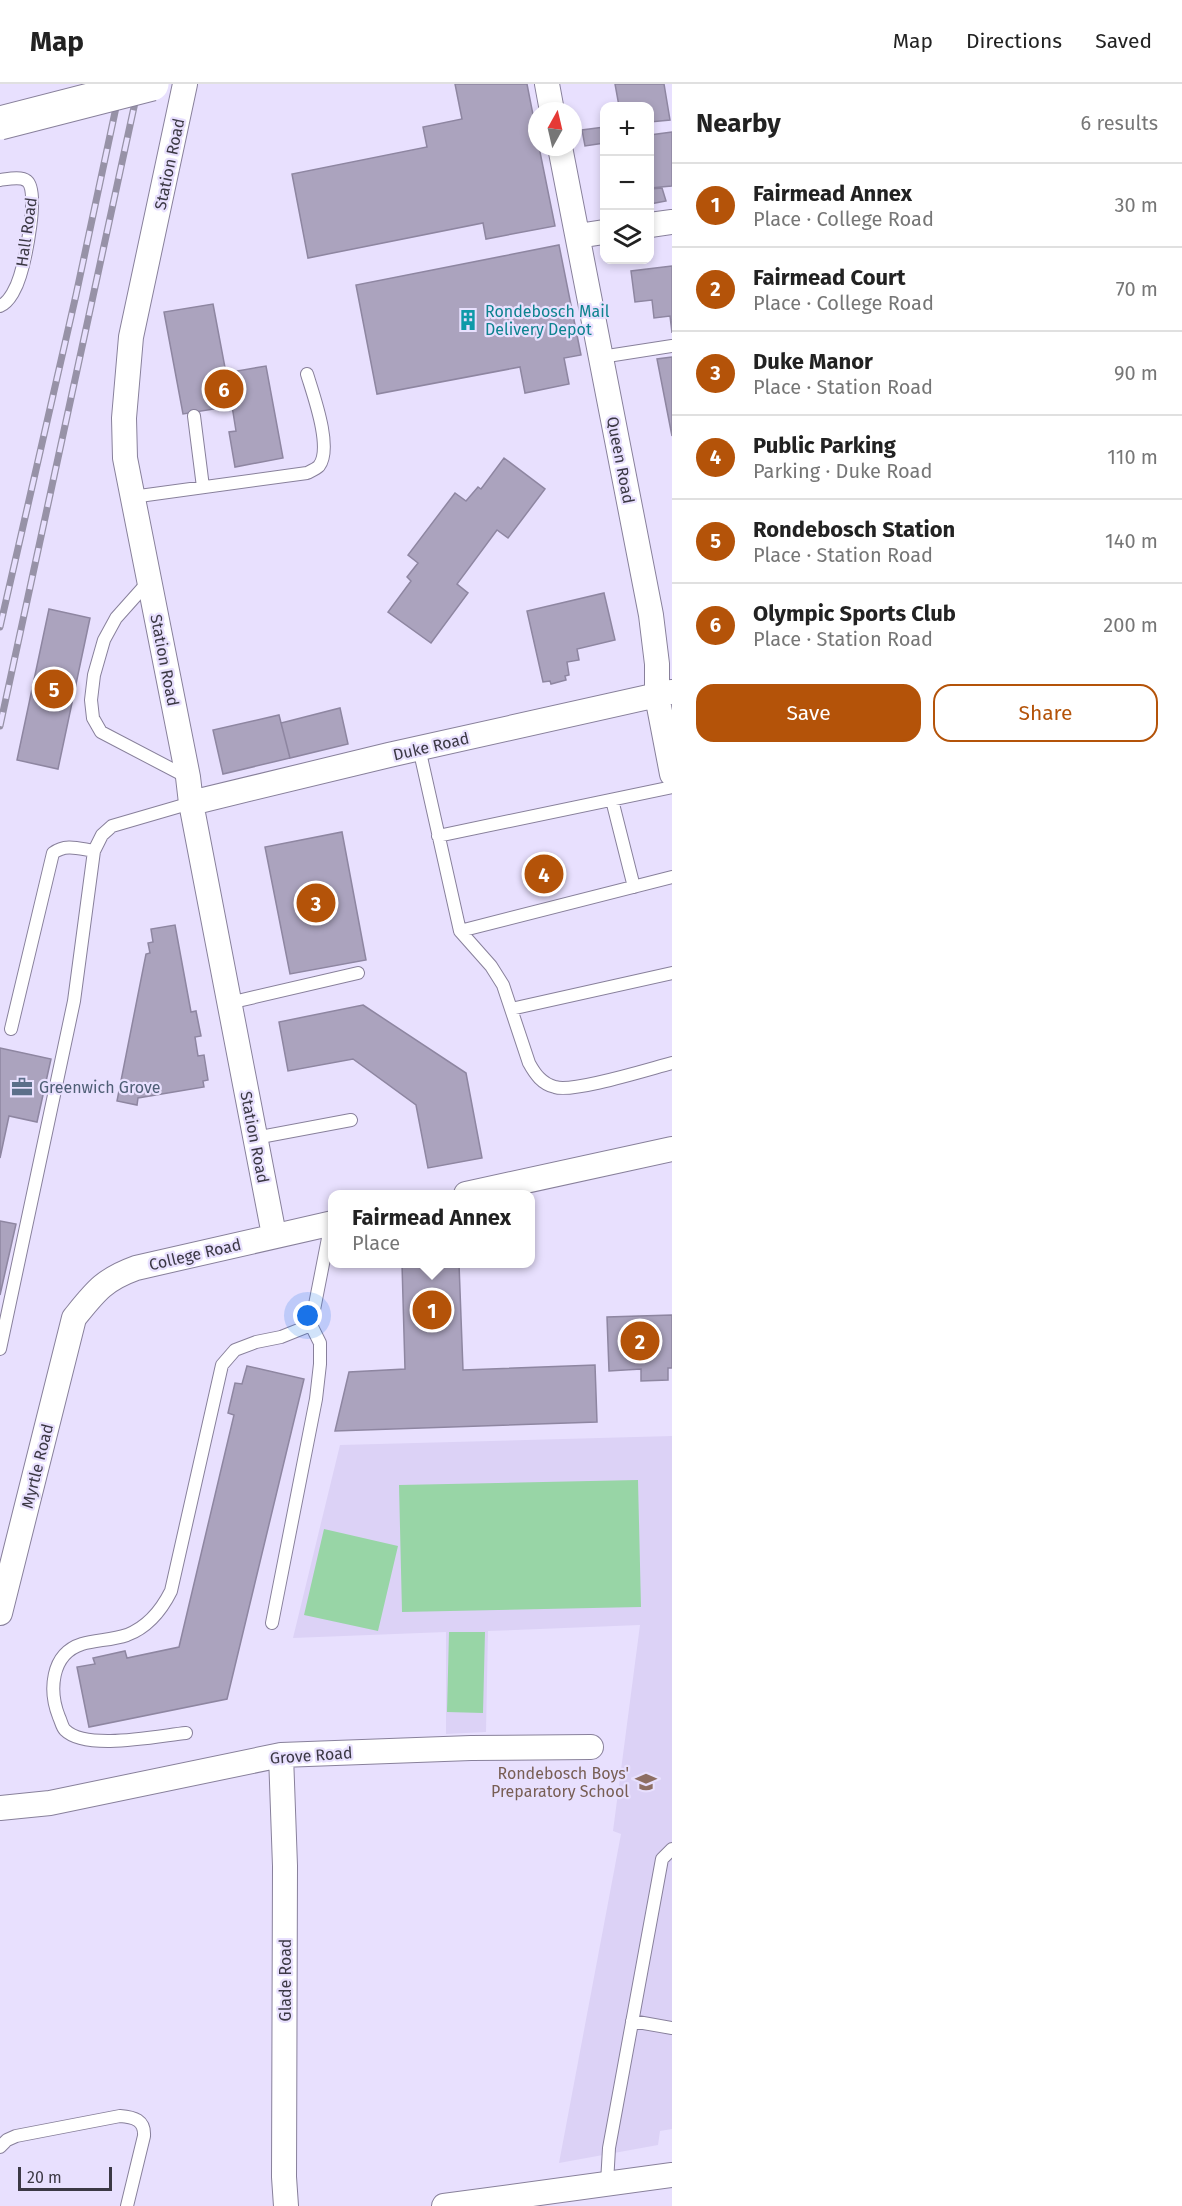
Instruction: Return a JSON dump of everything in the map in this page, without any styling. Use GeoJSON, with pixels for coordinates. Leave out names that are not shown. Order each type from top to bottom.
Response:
{"type":"FeatureCollection","features":[{"type":"Feature","properties":{"kind":"main road"},"geometry":{"type":"LineString","coordinates":[[0,123],[152,84]]}},
{"type":"Feature","properties":{"kind":"street","name":"Station Road"},"geometry":{"type":"LineString","coordinates":[[185,84],[131,337],[124,418],[125,458],[188,777],[191,803],[274,1236]]}},
{"type":"Feature","properties":{"kind":"street"},"geometry":{"type":"LineString","coordinates":[[547,84],[550,102]]}},
{"type":"Feature","properties":{"kind":"street","name":"Queen Road"},"geometry":{"type":"LineString","coordinates":[[562,156],[651,615],[657,664],[664,694],[672,774]]}},
{"type":"Feature","properties":{"kind":"street"},"geometry":{"type":"LineString","coordinates":[[654,224],[672,222]]}},
{"type":"Feature","properties":{"kind":"street"},"geometry":{"type":"LineString","coordinates":[[578,236],[600,233]]}},
{"type":"Feature","properties":{"kind":"street","name":"Duke Road"},"geometry":{"type":"LineString","coordinates":[[191,803],[419,748],[664,694]]}},
{"type":"Feature","properties":{"kind":"street"},"geometry":{"type":"LineString","coordinates":[[484,1190],[672,1149]]}},
{"type":"Feature","properties":{"kind":"street","name":"College Road"},"geometry":{"type":"LineString","coordinates":[[74,1318],[99,1286],[119,1274],[136,1268],[328,1224]]}},
{"type":"Feature","properties":{"kind":"street","name":"Myrtle Road"},"geometry":{"type":"LineString","coordinates":[[2,1598],[74,1318]]}},
{"type":"Feature","properties":{"kind":"street","name":"Grove Road"},"geometry":{"type":"LineString","coordinates":[[0,1809],[50,1803],[281,1755],[591,1747]]}},
{"type":"Feature","properties":{"kind":"street","name":"Glade Road"},"geometry":{"type":"LineString","coordinates":[[281,1755],[285,1866],[284,2177],[286,2206]]}},
{"type":"Feature","properties":{"kind":"street"},"geometry":{"type":"LineString","coordinates":[[444,2206],[672,2175]]}},
{"type":"Feature","properties":{"kind":"lane","name":"Hall Road"},"geometry":{"type":"LineString","coordinates":[[0,180],[22,178],[29,182],[32,189],[33,208],[20,277],[12,294],[0,306]]}},
{"type":"Feature","properties":{"kind":"lane"},"geometry":{"type":"LineString","coordinates":[[601,357],[672,346]]}},
{"type":"Feature","properties":{"kind":"lane"},"geometry":{"type":"LineString","coordinates":[[133,503],[203,487],[307,473],[318,466],[322,459],[325,441],[307,374]]}},
{"type":"Feature","properties":{"kind":"lane"},"geometry":{"type":"LineString","coordinates":[[194,416],[203,487]]}},
{"type":"Feature","properties":{"kind":"lane"},"geometry":{"type":"LineString","coordinates":[[150,581],[116,618],[104,640],[92,692],[93,718],[102,732],[188,777]]}},
{"type":"Feature","properties":{"kind":"lane"},"geometry":{"type":"LineString","coordinates":[[419,748],[460,931],[491,966],[502,985],[529,1063],[535,1073],[544,1083],[557,1088],[574,1088],[672,1063]]}},
{"type":"Feature","properties":{"kind":"lane"},"geometry":{"type":"LineString","coordinates":[[438,836],[672,787]]}},
{"type":"Feature","properties":{"kind":"lane"},"geometry":{"type":"LineString","coordinates":[[612,800],[634,886]]}},
{"type":"Feature","properties":{"kind":"lane"},"geometry":{"type":"LineString","coordinates":[[0,1349],[74,1001],[94,851],[102,836],[112,826],[191,803]]}},
{"type":"Feature","properties":{"kind":"lane"},"geometry":{"type":"LineString","coordinates":[[11,1029],[53,853],[67,846],[94,851]]}},
{"type":"Feature","properties":{"kind":"lane"},"geometry":{"type":"LineString","coordinates":[[460,931],[672,877]]}},
{"type":"Feature","properties":{"kind":"lane"},"geometry":{"type":"LineString","coordinates":[[229,1003],[358,973]]}},
{"type":"Feature","properties":{"kind":"lane"},"geometry":{"type":"LineString","coordinates":[[511,1010],[672,973]]}},
{"type":"Feature","properties":{"kind":"lane"},"geometry":{"type":"LineString","coordinates":[[255,1138],[351,1120]]}},
{"type":"Feature","properties":{"kind":"lane"},"geometry":{"type":"LineString","coordinates":[[272,1623],[316,1399],[320,1343],[311,1325],[328,1242]]}},
{"type":"Feature","properties":{"kind":"lane"},"geometry":{"type":"LineString","coordinates":[[186,1733],[102,1741],[80,1739],[64,1729],[53,1702],[54,1671],[64,1656],[79,1645],[127,1635],[146,1624],[161,1610],[171,1591],[222,1365],[236,1350],[256,1342],[281,1337],[311,1325]]}},
{"type":"Feature","properties":{"kind":"lane"},"geometry":{"type":"LineString","coordinates":[[608,2183],[609,2148],[662,1860],[672,1849]]}},
{"type":"Feature","properties":{"kind":"lane"},"geometry":{"type":"LineString","coordinates":[[632,2021],[672,2028]]}},
{"type":"Feature","properties":{"kind":"lane"},"geometry":{"type":"LineString","coordinates":[[0,2147],[7,2140],[16,2136],[120,2116],[134,2117],[144,2129],[144,2136],[127,2206]]}},
{"type":"Feature","properties":{"kind":"shaded area","name":"Rondebosch Boys' Preparatory School"},"geometry":{"type":"Polygon","coordinates":[[[672,1436],[672,2129],[660,2131],[658,2145],[559,2163],[621,1834],[613,1831],[640,1625],[488,1631],[486,1732],[446,1734],[446,1632],[293,1638],[340,1445],[672,1436]]]}},
{"type":"Feature","properties":{"kind":"green space"},"geometry":{"type":"Polygon","coordinates":[[[638,1480],[641,1607],[402,1612],[399,1485],[638,1480]]]}},
{"type":"Feature","properties":{"kind":"green space"},"geometry":{"type":"Polygon","coordinates":[[[324,1529],[398,1546],[378,1631],[304,1615],[324,1529]]]}},
{"type":"Feature","properties":{"kind":"green space"},"geometry":{"type":"Polygon","coordinates":[[[449,1632],[485,1632],[483,1713],[447,1712],[449,1632]]]}},
{"type":"Feature","properties":{"kind":"building"},"geometry":{"type":"Polygon","coordinates":[[[455,84],[527,84],[531,102],[528,102],[528,156],[541,156],[555,226],[486,239],[483,223],[308,258],[292,174],[427,147],[423,127],[462,119],[455,84]]]}},
{"type":"Feature","properties":{"kind":"building"},"geometry":{"type":"Polygon","coordinates":[[[615,84],[664,84],[670,120],[654,122],[654,102],[618,102],[615,84]]]}},
{"type":"Feature","properties":{"kind":"building"},"geometry":{"type":"Polygon","coordinates":[[[600,128],[600,144],[585,146],[582,130],[600,128]]]}},
{"type":"Feature","properties":{"kind":"building"},"geometry":{"type":"Polygon","coordinates":[[[672,132],[672,186],[654,188],[654,134],[672,132]]]}},
{"type":"Feature","properties":{"kind":"building"},"geometry":{"type":"Polygon","coordinates":[[[662,188],[666,201],[654,203],[654,189],[662,188]]]}},
{"type":"Feature","properties":{"kind":"building","name":"Rondebosch Mail Delivery Depot"},"geometry":{"type":"Polygon","coordinates":[[[559,245],[581,355],[564,358],[569,384],[525,393],[520,367],[377,394],[356,285],[559,245]]]}},
{"type":"Feature","properties":{"kind":"building"},"geometry":{"type":"Polygon","coordinates":[[[672,266],[672,333],[670,316],[654,318],[652,300],[635,302],[631,271],[672,266]]]}},
{"type":"Feature","properties":{"kind":"building"},"geometry":{"type":"Polygon","coordinates":[[[213,304],[226,373],[266,366],[283,458],[235,467],[229,432],[236,431],[232,406],[183,414],[164,312],[213,304]]]}},
{"type":"Feature","properties":{"kind":"building"},"geometry":{"type":"Polygon","coordinates":[[[672,357],[672,436],[657,359],[672,357]]]}},
{"type":"Feature","properties":{"kind":"building"},"geometry":{"type":"Polygon","coordinates":[[[504,458],[545,489],[508,538],[497,530],[457,584],[468,593],[431,643],[388,612],[411,581],[407,577],[418,563],[408,555],[455,493],[466,501],[478,487],[481,489],[504,458]]]}},
{"type":"Feature","properties":{"kind":"building"},"geometry":{"type":"Polygon","coordinates":[[[604,593],[615,640],[577,649],[579,660],[567,662],[569,675],[565,676],[566,680],[551,684],[550,681],[543,682],[527,611],[604,593]]]}},
{"type":"Feature","properties":{"kind":"building"},"geometry":{"type":"Polygon","coordinates":[[[49,609],[90,618],[58,769],[17,760],[49,609]]]}},
{"type":"Feature","properties":{"kind":"building"},"geometry":{"type":"Polygon","coordinates":[[[340,708],[348,744],[290,758],[281,723],[340,708]]]}},
{"type":"Feature","properties":{"kind":"building"},"geometry":{"type":"Polygon","coordinates":[[[279,715],[290,758],[223,774],[213,730],[279,715]]]}},
{"type":"Feature","properties":{"kind":"building"},"geometry":{"type":"Polygon","coordinates":[[[342,832],[366,960],[290,974],[265,847],[342,832]]]}},
{"type":"Feature","properties":{"kind":"building"},"geometry":{"type":"Polygon","coordinates":[[[175,925],[191,1012],[196,1011],[201,1036],[195,1037],[198,1056],[204,1055],[208,1080],[203,1081],[204,1087],[138,1098],[137,1105],[117,1101],[146,954],[150,953],[148,943],[153,942],[151,929],[175,925]]]}},
{"type":"Feature","properties":{"kind":"building"},"geometry":{"type":"Polygon","coordinates":[[[363,1005],[466,1073],[482,1158],[428,1168],[416,1105],[353,1059],[288,1071],[279,1022],[363,1005]]]}},
{"type":"Feature","properties":{"kind":"building","name":"Greenwich Grove"},"geometry":{"type":"Polygon","coordinates":[[[0,1048],[51,1059],[37,1122],[9,1116],[0,1158],[0,1048]]]}},
{"type":"Feature","properties":{"kind":"building"},"geometry":{"type":"Polygon","coordinates":[[[0,1221],[16,1224],[0,1295],[0,1221]]]}},
{"type":"Feature","properties":{"kind":"building"},"geometry":{"type":"Polygon","coordinates":[[[402,1268],[459,1268],[463,1370],[595,1365],[597,1422],[335,1431],[349,1372],[405,1369],[402,1268]]]}},
{"type":"Feature","properties":{"kind":"building"},"geometry":{"type":"Polygon","coordinates":[[[672,1315],[672,1368],[668,1368],[668,1380],[641,1381],[641,1369],[609,1371],[607,1317],[672,1315]]]}},
{"type":"Feature","properties":{"kind":"building"},"geometry":{"type":"Polygon","coordinates":[[[247,1366],[304,1379],[227,1699],[89,1727],[77,1667],[95,1664],[93,1658],[125,1651],[127,1658],[179,1647],[234,1415],[228,1413],[235,1383],[242,1384],[247,1366]]]}},
{"type":"Feature","properties":{"kind":"railway"},"geometry":{"type":"LineString","coordinates":[[0,627],[76,295],[121,84]]}},
{"type":"Feature","properties":{"kind":"railway"},"geometry":{"type":"LineString","coordinates":[[0,726],[139,84]]}},
{"type":"Feature","properties":{"kind":"place","name":"Rondebosch Mail Delivery Depot"},"geometry":{"type":"Point","coordinates":[468,320]}},
{"type":"Feature","properties":{"kind":"place","name":"Olympic Sports Club"},"geometry":{"type":"Point","coordinates":[224,389]}},
{"type":"Feature","properties":{"kind":"place","name":"Rondebosch Station"},"geometry":{"type":"Point","coordinates":[54,689]}},
{"type":"Feature","properties":{"kind":"place","name":"Public Parking"},"geometry":{"type":"Point","coordinates":[544,874]}},
{"type":"Feature","properties":{"kind":"place","name":"Duke Manor"},"geometry":{"type":"Point","coordinates":[316,903]}},
{"type":"Feature","properties":{"kind":"place","name":"Greenwich Grove"},"geometry":{"type":"Point","coordinates":[22,1087]}},
{"type":"Feature","properties":{"kind":"place","name":"Fairmead Annex"},"geometry":{"type":"Point","coordinates":[432,1310]}},
{"type":"Feature","properties":{"kind":"place","name":"Fairmead Court"},"geometry":{"type":"Point","coordinates":[640,1341]}},
{"type":"Feature","properties":{"kind":"place","name":"Rondebosch Boys' Preparatory School"},"geometry":{"type":"Point","coordinates":[646,1782]}}]}
